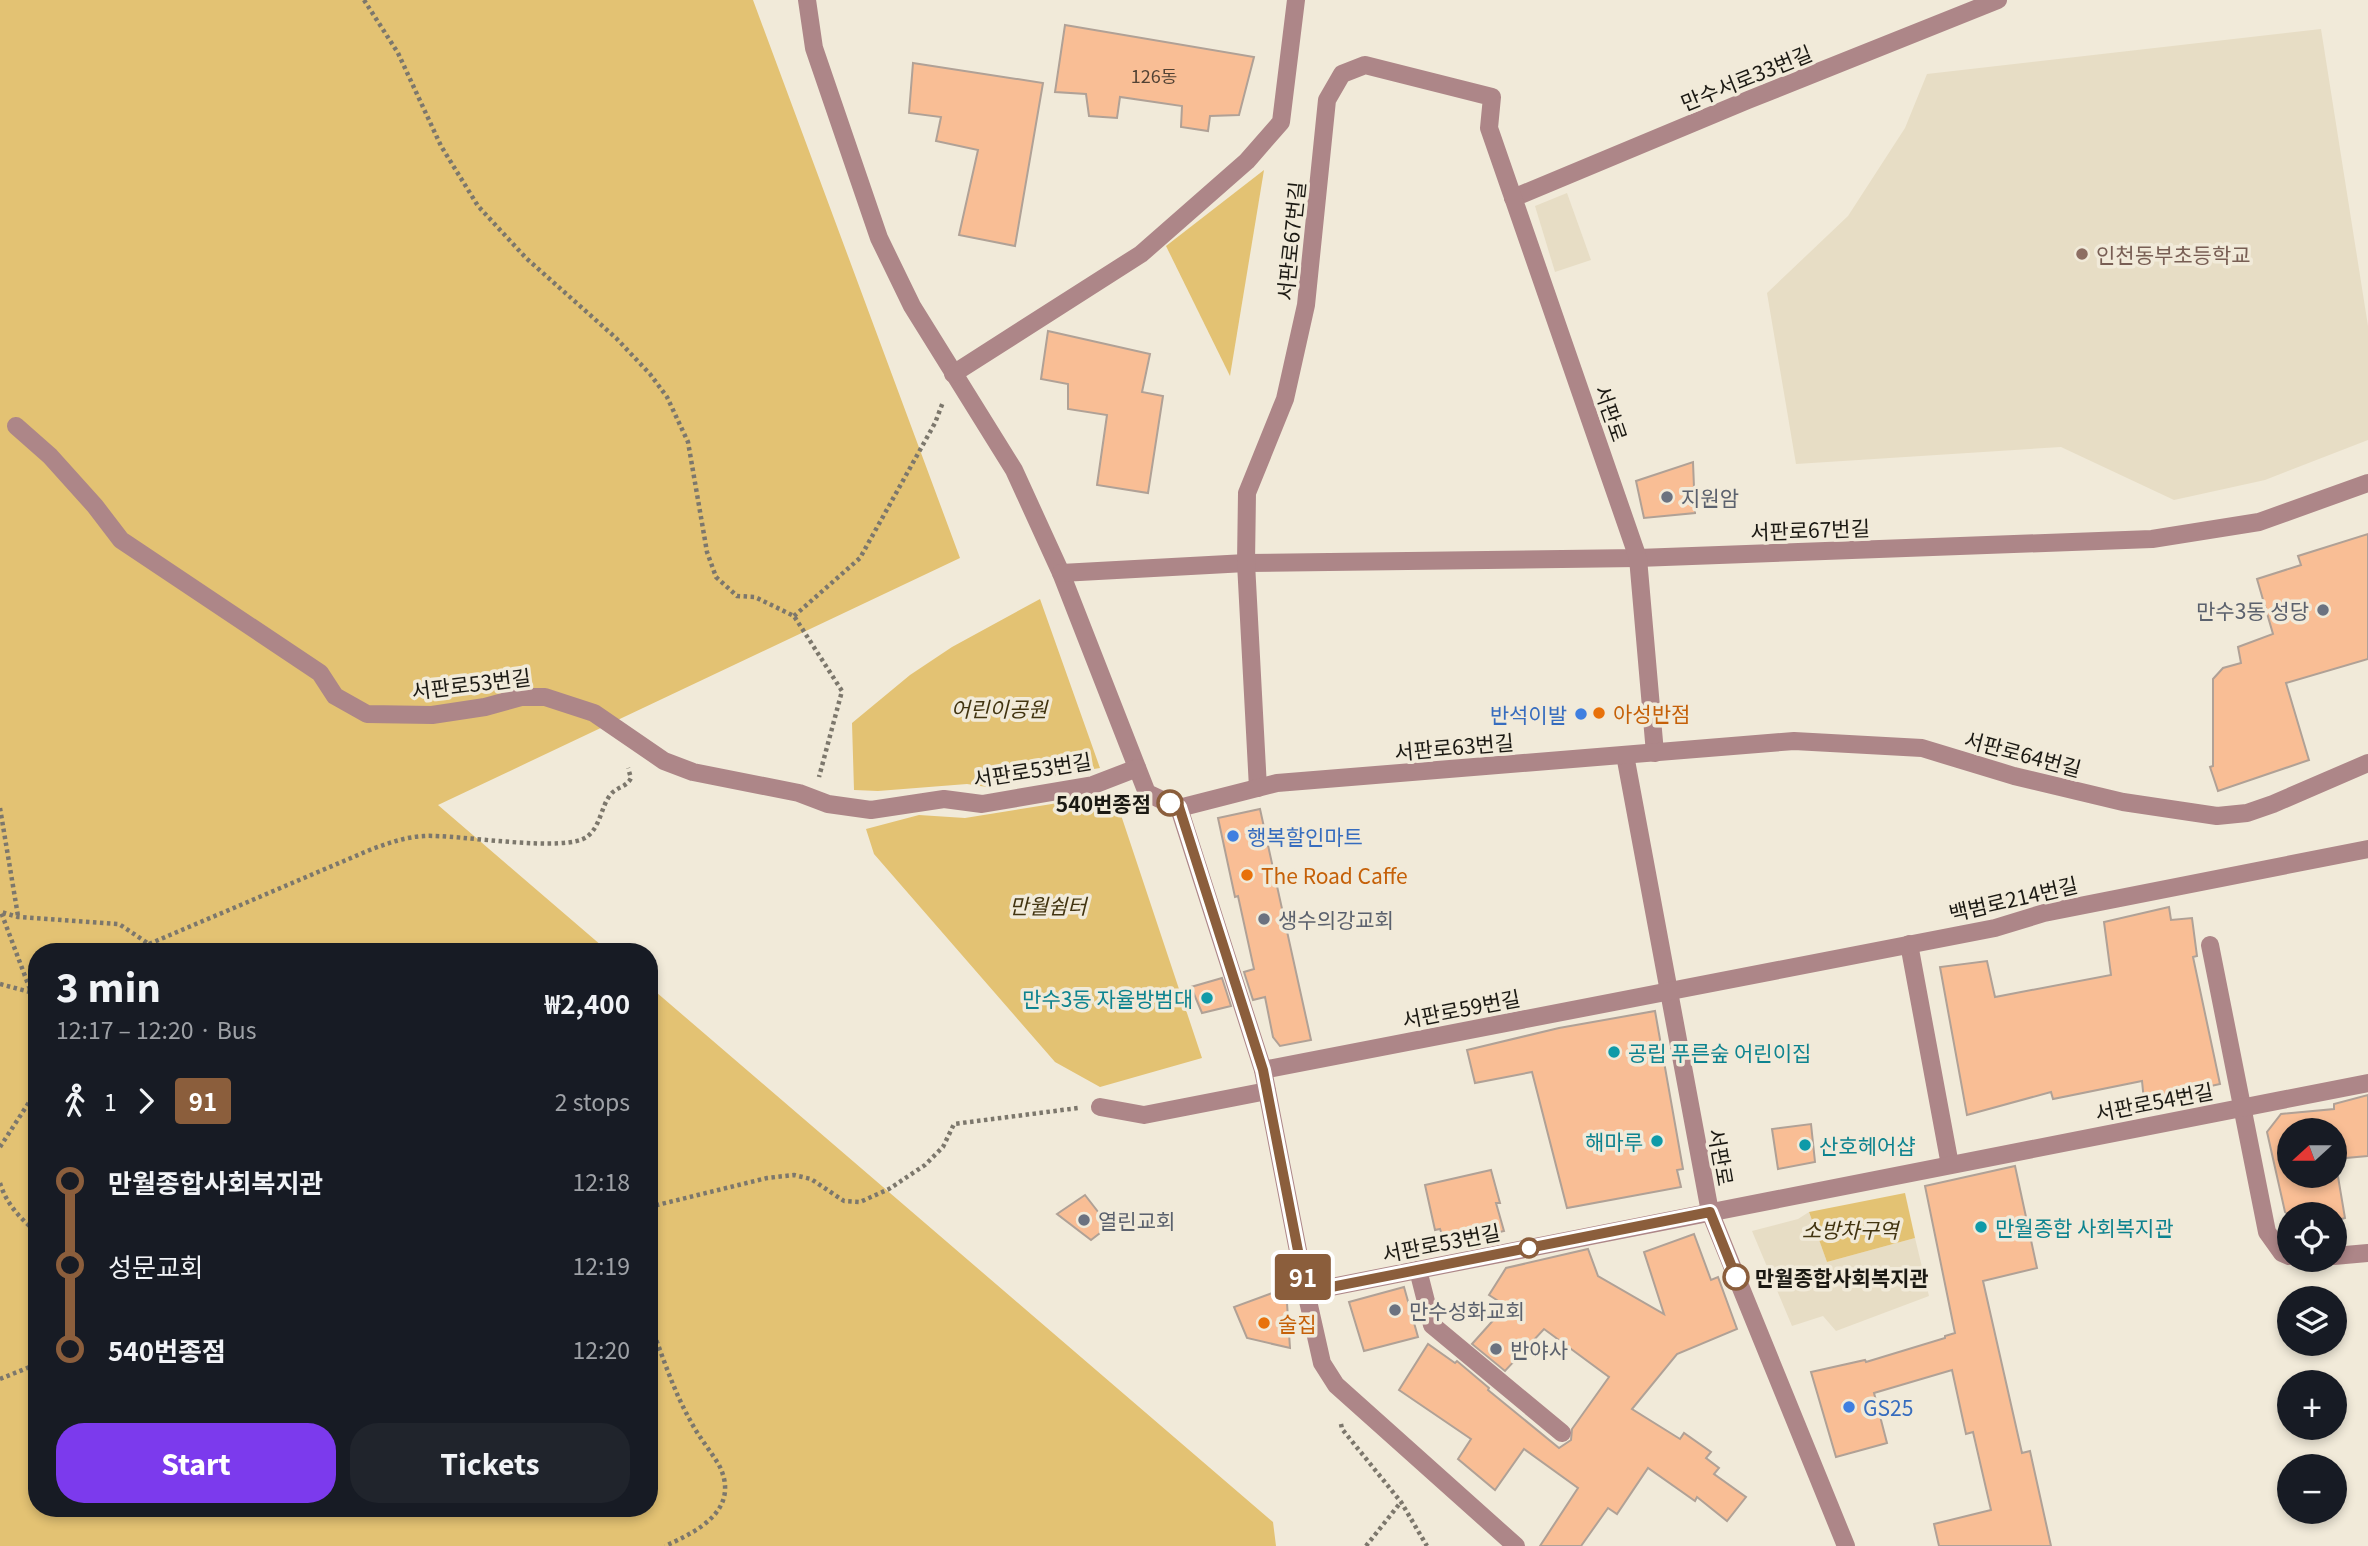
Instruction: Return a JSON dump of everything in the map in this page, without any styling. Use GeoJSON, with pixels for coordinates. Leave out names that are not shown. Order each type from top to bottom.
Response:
{"type":"FeatureCollection","features":[{"type":"Feature","properties":{"kind":"street"},"geometry":{"type":"LineString","coordinates":[[807,0],[814,48],[879,238],[912,306],[1014,470],[1061,573],[1147,793],[1179,807],[1263,1070],[1322,1363],[1336,1385],[1516,1546]]}},
{"type":"Feature","properties":{"kind":"street"},"geometry":{"type":"LineString","coordinates":[[953,374],[1141,254],[1247,161],[1281,122],[1296,0]]}},
{"type":"Feature","properties":{"kind":"street","name":"만수서로33번길"},"geometry":{"type":"LineString","coordinates":[[1513,198],[1998,0]]}},
{"type":"Feature","properties":{"kind":"street","name":"서판로67번길"},"geometry":{"type":"LineString","coordinates":[[1246,563],[1247,493],[1285,399],[1307,305],[1327,100],[1342,74],[1365,65],[1492,97]]}},
{"type":"Feature","properties":{"kind":"street","name":"서판로"},"geometry":{"type":"LineString","coordinates":[[1492,97],[1489,128],[1639,558],[1655,752]]}},
{"type":"Feature","properties":{"kind":"street","name":"서판로53번길"},"geometry":{"type":"LineString","coordinates":[[16,426],[50,456],[95,506],[121,541],[320,673],[335,696],[367,714],[432,715],[485,707],[521,696],[545,697],[594,713],[664,761],[693,772],[799,793],[828,804],[871,810],[944,799],[982,804],[1093,786],[1137,768]]}},
{"type":"Feature","properties":{"kind":"street","name":"서판로67번길"},"geometry":{"type":"LineString","coordinates":[[1061,573],[1246,563],[1639,558],[2152,539],[2259,522],[2368,483]]}},
{"type":"Feature","properties":{"kind":"street"},"geometry":{"type":"LineString","coordinates":[[1246,563],[1258,788]]}},
{"type":"Feature","properties":{"kind":"street","name":"서판로64번길"},"geometry":{"type":"LineString","coordinates":[[1655,752],[1794,741],[1922,748],[2014,776],[2123,802],[2217,816],[2247,813],[2368,763]]}},
{"type":"Feature","properties":{"kind":"street","name":"서판로63번길"},"geometry":{"type":"LineString","coordinates":[[1179,807],[1277,783],[1655,752]]}},
{"type":"Feature","properties":{"kind":"street","name":"서판로"},"geometry":{"type":"LineString","coordinates":[[1625,755],[1710,1212],[1846,1546]]}},
{"type":"Feature","properties":{"kind":"street","name":"백범로214번길"},"geometry":{"type":"LineString","coordinates":[[1669,991],[1995,928],[2044,913],[2368,849]]}},
{"type":"Feature","properties":{"kind":"street"},"geometry":{"type":"LineString","coordinates":[[1909,944],[1950,1165]]}},
{"type":"Feature","properties":{"kind":"street"},"geometry":{"type":"LineString","coordinates":[[2210,945],[2267,1232],[2277,1246]]}},
{"type":"Feature","properties":{"kind":"street","name":"서판로59번길"},"geometry":{"type":"LineString","coordinates":[[1263,1070],[1669,991]]}},
{"type":"Feature","properties":{"kind":"street","name":"서판로54번길"},"geometry":{"type":"LineString","coordinates":[[1710,1212],[2368,1083]]}},
{"type":"Feature","properties":{"kind":"street"},"geometry":{"type":"LineString","coordinates":[[1100,1107],[1144,1115],[1267,1091]]}},
{"type":"Feature","properties":{"kind":"street","name":"서판로53번길"},"geometry":{"type":"LineString","coordinates":[[1306,1292],[1710,1212]]}},
{"type":"Feature","properties":{"kind":"street"},"geometry":{"type":"LineString","coordinates":[[2347,1255],[2368,1253]]}},
{"type":"Feature","properties":{"kind":"street"},"geometry":{"type":"LineString","coordinates":[[1418,1269],[1433,1325],[1562,1433]]}},
{"type":"Feature","properties":{"kind":"path"},"geometry":{"type":"LineString","coordinates":[[364,0],[398,53],[441,146],[478,206],[526,258],[616,338],[650,374],[667,397],[688,442],[707,552],[716,577],[737,596],[755,597],[794,616],[842,691],[813,799]]}},
{"type":"Feature","properties":{"kind":"path"},"geometry":{"type":"LineString","coordinates":[[794,616],[860,558],[935,423],[953,374]]}},
{"type":"Feature","properties":{"kind":"path"},"geometry":{"type":"LineString","coordinates":[[151,943],[372,849],[405,838],[469,837],[541,845],[562,844],[586,838],[594,829],[611,794],[629,783],[631,778],[617,729]]}},
{"type":"Feature","properties":{"kind":"path"},"geometry":{"type":"LineString","coordinates":[[0,808],[18,917]]}},
{"type":"Feature","properties":{"kind":"path"},"geometry":{"type":"LineString","coordinates":[[28,984],[1,912],[18,917],[119,924],[148,943]]}},
{"type":"Feature","properties":{"kind":"path"},"geometry":{"type":"LineString","coordinates":[[0,984],[28,991]]}},
{"type":"Feature","properties":{"kind":"path"},"geometry":{"type":"LineString","coordinates":[[0,1147],[28,1104]]}},
{"type":"Feature","properties":{"kind":"path"},"geometry":{"type":"LineString","coordinates":[[658,1205],[767,1178],[794,1175],[811,1179],[844,1201],[860,1202],[889,1189],[925,1165],[943,1147],[954,1124],[1068,1108],[1100,1107]]}},
{"type":"Feature","properties":{"kind":"path"},"geometry":{"type":"LineString","coordinates":[[0,1183],[4,1196],[28,1226]]}},
{"type":"Feature","properties":{"kind":"path"},"geometry":{"type":"LineString","coordinates":[[658,1343],[689,1419],[719,1465],[726,1482],[719,1510],[711,1520],[665,1546]]}},
{"type":"Feature","properties":{"kind":"path"},"geometry":{"type":"LineString","coordinates":[[0,1379],[28,1368]]}},
{"type":"Feature","properties":{"kind":"path"},"geometry":{"type":"LineString","coordinates":[[1331,1377],[1342,1429],[1401,1502],[1427,1546]]}},
{"type":"Feature","properties":{"kind":"path"},"geometry":{"type":"LineString","coordinates":[[1366,1546],[1401,1502]]}},
{"type":"Feature","properties":{"kind":"shaded area","name":"인천동부초등학교"},"geometry":{"type":"Polygon","coordinates":[[[2321,29],[2368,326],[2368,440],[2265,480],[2174,500],[2061,447],[1796,464],[1767,293],[1848,216],[1905,128],[1927,74],[2321,29]]]}},
{"type":"Feature","properties":{"kind":"shaded area"},"geometry":{"type":"Polygon","coordinates":[[[1567,193],[1591,260],[1555,272],[1535,206],[1567,193]]]}},
{"type":"Feature","properties":{"kind":"shaded area"},"geometry":{"type":"Polygon","coordinates":[[[1809,1212],[1827,1262],[1915,1238],[1929,1296],[1836,1331],[1823,1316],[1792,1326],[1752,1231],[1798,1219],[1809,1212]]]}},
{"type":"Feature","properties":{"kind":"green space"},"geometry":{"type":"Polygon","coordinates":[[[0,0],[753,0],[960,558],[438,805],[599,943],[28,943],[28,1517],[658,1517],[658,994],[1273,1522],[1276,1546],[0,1546],[0,0]]]}},
{"type":"Feature","properties":{"kind":"green space"},"geometry":{"type":"Polygon","coordinates":[[[1264,170],[1230,376],[1166,246],[1264,170]]]}},
{"type":"Feature","properties":{"kind":"green space","name":"어린이공원"},"geometry":{"type":"Polygon","coordinates":[[[1040,599],[1100,768],[987,787],[967,784],[878,791],[854,790],[852,723],[910,675],[952,647],[1040,599]]]}},
{"type":"Feature","properties":{"kind":"green space","name":"만월쉼터"},"geometry":{"type":"Polygon","coordinates":[[[1114,794],[1202,1058],[1100,1087],[1055,1062],[874,854],[866,829],[919,815],[965,818],[1114,794]]]}},
{"type":"Feature","properties":{"kind":"green space","name":"소방차구역"},"geometry":{"type":"Polygon","coordinates":[[[1905,1193],[1915,1238],[1827,1262],[1809,1212],[1905,1193]]]}},
{"type":"Feature","properties":{"kind":"building"},"geometry":{"type":"Polygon","coordinates":[[[1065,25],[1254,57],[1239,115],[1210,116],[1208,131],[1181,127],[1182,106],[1120,97],[1117,118],[1089,116],[1086,94],[1055,92],[1065,25]]]}},
{"type":"Feature","properties":{"kind":"building"},"geometry":{"type":"Polygon","coordinates":[[[913,63],[1043,83],[1015,246],[959,235],[978,150],[936,141],[941,117],[909,113],[913,63]]]}},
{"type":"Feature","properties":{"kind":"building"},"geometry":{"type":"Polygon","coordinates":[[[1048,331],[1150,354],[1142,392],[1163,396],[1148,493],[1097,485],[1107,415],[1068,409],[1068,384],[1041,379],[1048,331]]]}},
{"type":"Feature","properties":{"kind":"building","name":"지원암"},"geometry":{"type":"Polygon","coordinates":[[[1693,462],[1695,513],[1644,518],[1636,481],[1693,462]]]}},
{"type":"Feature","properties":{"kind":"building"},"geometry":{"type":"Polygon","coordinates":[[[2368,534],[2368,659],[2286,683],[2309,760],[2218,791],[2210,767],[2213,766],[2213,679],[2223,668],[2241,663],[2238,647],[2273,634],[2257,579],[2301,565],[2298,556],[2368,534]]]}},
{"type":"Feature","properties":{"kind":"building"},"geometry":{"type":"Polygon","coordinates":[[[1260,809],[1311,1040],[1280,1046],[1273,1037],[1265,997],[1253,1000],[1244,972],[1254,969],[1218,818],[1260,809]]]}},
{"type":"Feature","properties":{"kind":"building"},"geometry":{"type":"Polygon","coordinates":[[[2169,907],[2171,920],[2192,918],[2197,956],[2193,957],[2220,1084],[2144,1101],[2142,1081],[2053,1099],[2051,1092],[1967,1115],[1940,967],[1987,961],[1995,997],[2111,975],[2104,922],[2169,907]]]}},
{"type":"Feature","properties":{"kind":"building","name":"만수3동 자율방범대"},"geometry":{"type":"Polygon","coordinates":[[[1222,978],[1231,1006],[1202,1013],[1191,987],[1222,978]]]}},
{"type":"Feature","properties":{"kind":"building"},"geometry":{"type":"Polygon","coordinates":[[[1655,1011],[1683,1169],[1677,1170],[1681,1187],[1567,1208],[1532,1072],[1475,1083],[1467,1050],[1559,1028],[1655,1011]]]}},
{"type":"Feature","properties":{"kind":"building"},"geometry":{"type":"Polygon","coordinates":[[[2368,1095],[2368,1156],[2347,1158],[2347,1118],[2278,1118],[2281,1114],[2334,1109],[2334,1104],[2368,1095]]]}},
{"type":"Feature","properties":{"kind":"building"},"geometry":{"type":"Polygon","coordinates":[[[2277,1119],[2277,1176],[2267,1132],[2277,1119]]]}},
{"type":"Feature","properties":{"kind":"building"},"geometry":{"type":"Polygon","coordinates":[[[1811,1124],[1815,1162],[1778,1169],[1772,1129],[1811,1124]]]}},
{"type":"Feature","properties":{"kind":"building"},"geometry":{"type":"Polygon","coordinates":[[[2015,1166],[2037,1268],[1983,1281],[2022,1453],[2030,1451],[2051,1546],[1939,1546],[1934,1524],[1991,1510],[1973,1432],[1966,1434],[1952,1370],[1874,1393],[1887,1443],[1836,1457],[1811,1372],[1865,1360],[1866,1362],[1955,1333],[1925,1186],[2015,1166]]]}},
{"type":"Feature","properties":{"kind":"building"},"geometry":{"type":"Polygon","coordinates":[[[1491,1170],[1504,1231],[1445,1244],[1440,1229],[1435,1230],[1425,1185],[1491,1170]]]}},
{"type":"Feature","properties":{"kind":"building"},"geometry":{"type":"Polygon","coordinates":[[[2280,1188],[2340,1188],[2342,1202],[2283,1202],[2280,1188]]]}},
{"type":"Feature","properties":{"kind":"building","name":"열린교회"},"geometry":{"type":"Polygon","coordinates":[[[1085,1195],[1109,1226],[1091,1240],[1057,1214],[1085,1195]]]}},
{"type":"Feature","properties":{"kind":"building"},"geometry":{"type":"Polygon","coordinates":[[[1694,1234],[1711,1280],[1718,1277],[1737,1329],[1677,1354],[1632,1409],[1680,1439],[1684,1433],[1711,1452],[1706,1458],[1719,1468],[1714,1474],[1746,1497],[1727,1521],[1697,1497],[1695,1501],[1648,1468],[1617,1514],[1608,1508],[1581,1546],[1540,1546],[1578,1488],[1524,1449],[1495,1490],[1458,1459],[1471,1439],[1399,1390],[1428,1344],[1455,1363],[1457,1361],[1559,1448],[1571,1440],[1572,1429],[1609,1377],[1544,1329],[1505,1371],[1472,1344],[1506,1306],[1489,1295],[1506,1268],[1588,1249],[1598,1276],[1664,1314],[1644,1252],[1694,1234]]]}},
{"type":"Feature","properties":{"kind":"building","name":"만수성화교회"},"geometry":{"type":"Polygon","coordinates":[[[1404,1287],[1418,1337],[1364,1351],[1349,1302],[1404,1287]]]}},
{"type":"Feature","properties":{"kind":"building","name":"술집"},"geometry":{"type":"Polygon","coordinates":[[[1286,1288],[1290,1348],[1247,1338],[1234,1307],[1286,1288]]]}},
{"type":"Feature","properties":{"kind":"bus line","name":"91"},"geometry":{"type":"LineString","coordinates":[[1170,803],[1179,807],[1263,1070],[1306,1292],[1710,1212],[1736,1277]]}},
{"type":"Feature","properties":{"kind":"place","name":"인천동부초등학교"},"geometry":{"type":"Point","coordinates":[2082,254]}},
{"type":"Feature","properties":{"kind":"place","name":"지원암"},"geometry":{"type":"Point","coordinates":[1667,497]}},
{"type":"Feature","properties":{"kind":"place","name":"만수3동 성당"},"geometry":{"type":"Point","coordinates":[2323,610]}},
{"type":"Feature","properties":{"kind":"place","name":"아성반점"},"geometry":{"type":"Point","coordinates":[1599,713]}},
{"type":"Feature","properties":{"kind":"place","name":"반석이발"},"geometry":{"type":"Point","coordinates":[1581,714]}},
{"type":"Feature","properties":{"kind":"place","name":"540번종점"},"geometry":{"type":"Point","coordinates":[1170,803]}},
{"type":"Feature","properties":{"kind":"place","name":"행복할인마트"},"geometry":{"type":"Point","coordinates":[1233,836]}},
{"type":"Feature","properties":{"kind":"place","name":"The Road Caffe"},"geometry":{"type":"Point","coordinates":[1247,875]}},
{"type":"Feature","properties":{"kind":"place","name":"생수의강교회"},"geometry":{"type":"Point","coordinates":[1264,919]}},
{"type":"Feature","properties":{"kind":"place","name":"만수3동 자율방범대"},"geometry":{"type":"Point","coordinates":[1207,998]}},
{"type":"Feature","properties":{"kind":"place","name":"공립 푸른숲 어린이집"},"geometry":{"type":"Point","coordinates":[1614,1052]}},
{"type":"Feature","properties":{"kind":"place","name":"해마루"},"geometry":{"type":"Point","coordinates":[1657,1141]}},
{"type":"Feature","properties":{"kind":"place","name":"산호헤어샵"},"geometry":{"type":"Point","coordinates":[1805,1145]}},
{"type":"Feature","properties":{"kind":"place","name":"열린교회"},"geometry":{"type":"Point","coordinates":[1084,1220]}},
{"type":"Feature","properties":{"kind":"place","name":"만월종합 사회복지관"},"geometry":{"type":"Point","coordinates":[1981,1227]}},
{"type":"Feature","properties":{"kind":"place","name":"만월종합사회복지관"},"geometry":{"type":"Point","coordinates":[1736,1277]}},
{"type":"Feature","properties":{"kind":"place","name":"만수성화교회"},"geometry":{"type":"Point","coordinates":[1395,1310]}},
{"type":"Feature","properties":{"kind":"place","name":"술집"},"geometry":{"type":"Point","coordinates":[1264,1323]}},
{"type":"Feature","properties":{"kind":"place","name":"반야사"},"geometry":{"type":"Point","coordinates":[1496,1349]}},
{"type":"Feature","properties":{"kind":"place","name":"GS25"},"geometry":{"type":"Point","coordinates":[1849,1407]}}]}
